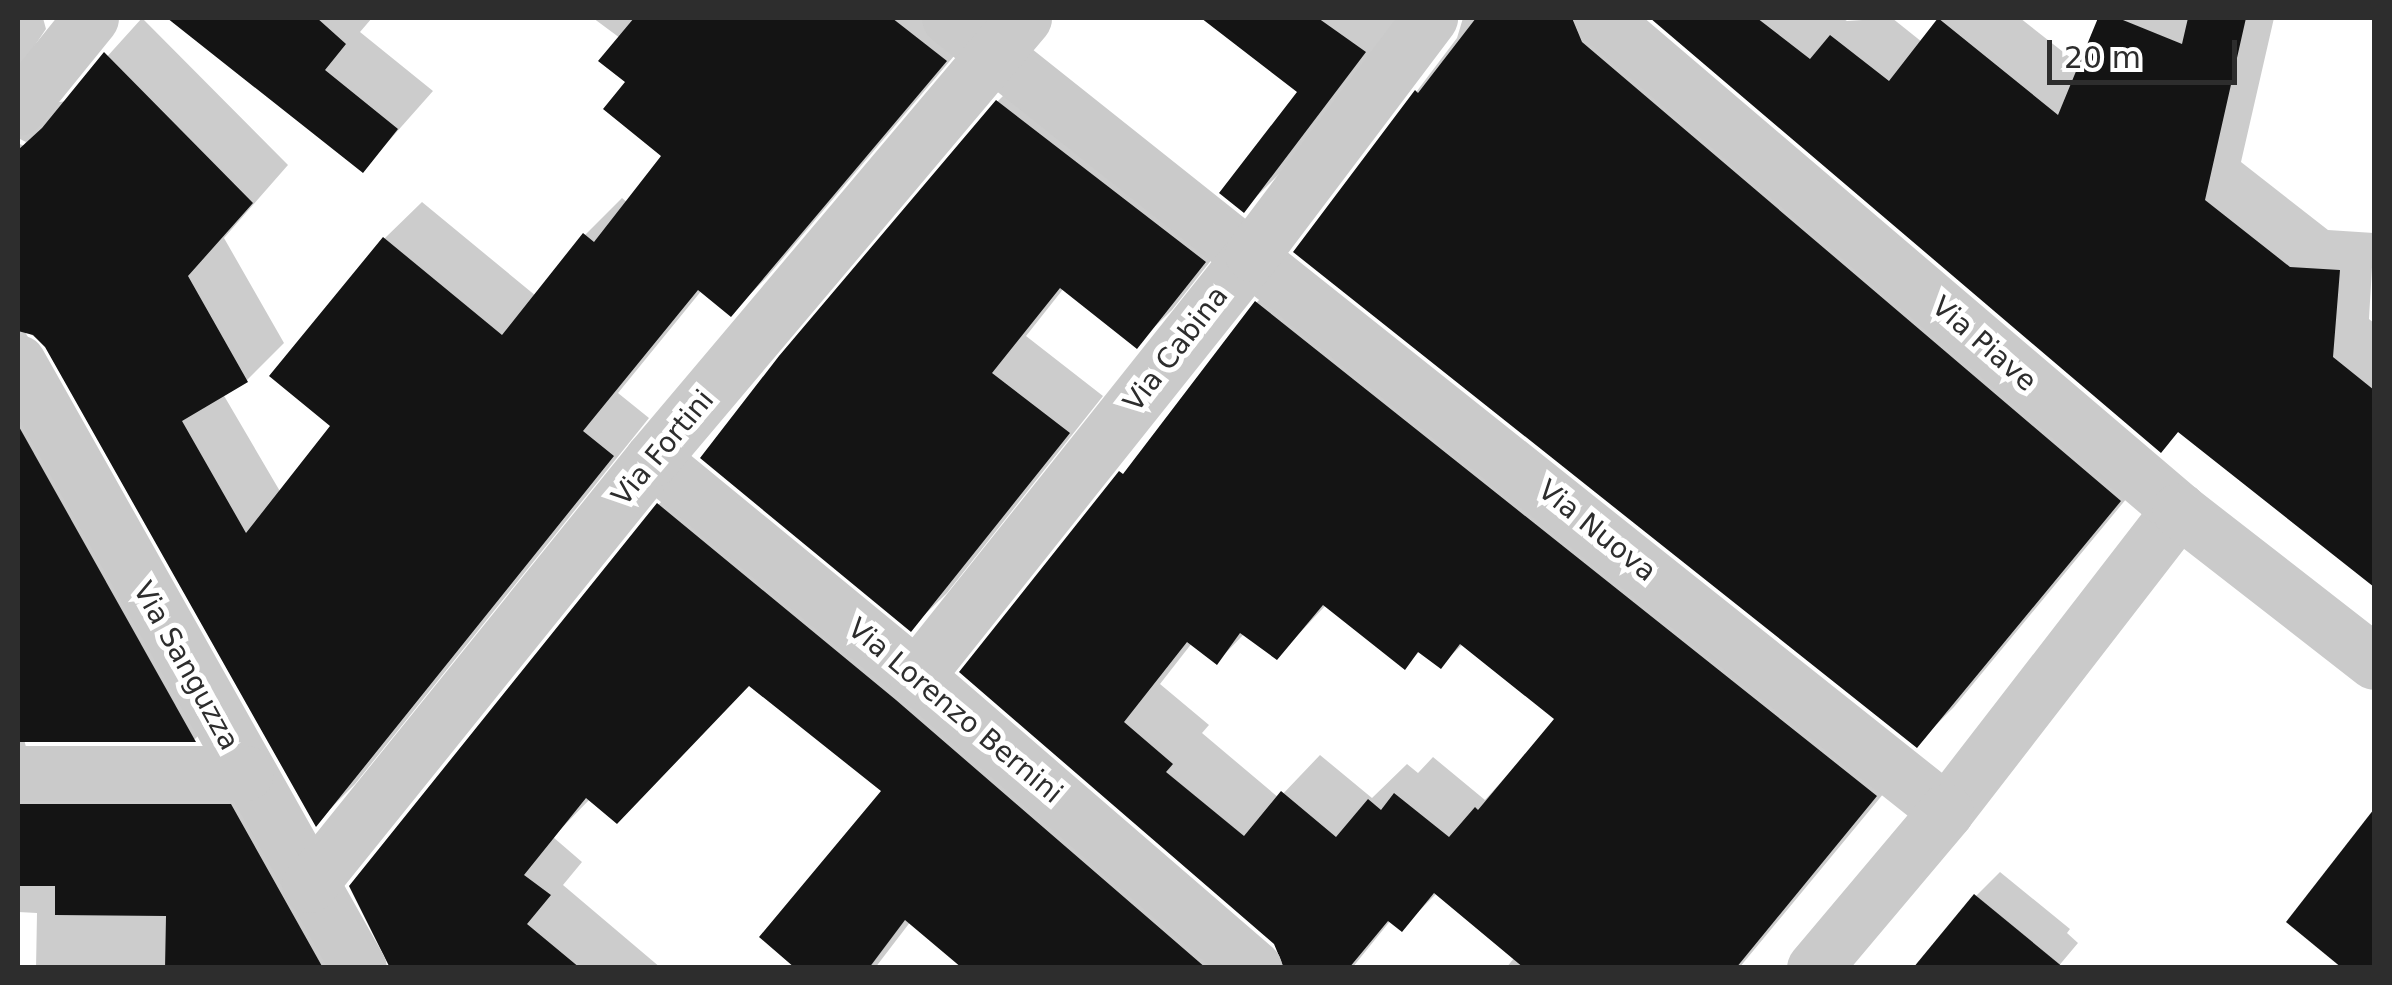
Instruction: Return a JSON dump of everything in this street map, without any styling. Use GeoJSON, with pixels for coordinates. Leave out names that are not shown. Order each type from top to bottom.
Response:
{"type":"FeatureCollection","features":[{"type":"Feature","properties":{"kind":"street"},"geometry":{"type":"LineString","coordinates":[[18,108],[92,18]]}},
{"type":"Feature","properties":{"kind":"street","name":"Via Nuova"},"geometry":{"type":"LineString","coordinates":[[949,18],[1010,36],[1252,254],[1946,811]]}},
{"type":"Feature","properties":{"kind":"street","name":"Via Cabina"},"geometry":{"type":"LineString","coordinates":[[916,676],[1252,254],[1430,18]]}},
{"type":"Feature","properties":{"kind":"street","name":"Via Piave"},"geometry":{"type":"LineString","coordinates":[[1602,18],[2179,510],[2374,662]]}},
{"type":"Feature","properties":{"kind":"street","name":"Via Fortini"},"geometry":{"type":"LineString","coordinates":[[309,885],[652,459],[1010,36]]}},
{"type":"Feature","properties":{"kind":"street","name":"Via Sanguzza"},"geometry":{"type":"LineString","coordinates":[[18,362],[359,968]]}},
{"type":"Feature","properties":{"kind":"street","name":"Via Lorenzo Bernini"},"geometry":{"type":"LineString","coordinates":[[652,459],[916,676],[1254,968]]}},
{"type":"Feature","properties":{"kind":"street"},"geometry":{"type":"LineString","coordinates":[[1814,968],[1946,811],[2179,510]]}},
{"type":"Feature","properties":{"kind":"street"},"geometry":{"type":"LineString","coordinates":[[18,773],[246,773]]}},
{"type":"Feature","properties":{"kind":"building"},"geometry":{"type":"Polygon","coordinates":[[[167,18],[317,18],[346,44],[325,70],[398,129],[363,173],[167,18]]]}},
{"type":"Feature","properties":{"kind":"building"},"geometry":{"type":"Polygon","coordinates":[[[634,18],[892,18],[947,61],[731,317],[698,290],[583,431],[614,456],[316,827],[45,347],[33,335],[18,331],[18,150],[42,128],[104,52],[253,203],[188,276],[248,382],[182,421],[246,533],[330,426],[269,376],[383,237],[502,335],[583,233],[594,242],[661,156],[603,109],[625,82],[598,61],[634,18]]]}},
{"type":"Feature","properties":{"kind":"building"},"geometry":{"type":"Polygon","coordinates":[[[1201,18],[1318,18],[1366,52],[1244,213],[1219,193],[1297,92],[1201,18]]]}},
{"type":"Feature","properties":{"kind":"building"},"geometry":{"type":"Polygon","coordinates":[[[1476,18],[1572,18],[1582,42],[2121,501],[1917,748],[1293,252],[1415,90],[1418,93],[1476,18]]]}},
{"type":"Feature","properties":{"kind":"building"},"geometry":{"type":"Polygon","coordinates":[[[1650,18],[1757,18],[1810,59],[1830,35],[1889,81],[1938,18],[2058,115],[2098,18],[2118,18],[2182,44],[2188,18],[2246,18],[2205,200],[2290,267],[2340,270],[2333,357],[2374,390],[2374,587],[2178,432],[2161,453],[1650,18]]]}},
{"type":"Feature","properties":{"kind":"building"},"geometry":{"type":"Polygon","coordinates":[[[996,100],[1206,262],[1137,349],[1060,288],[992,373],[1070,433],[911,632],[700,458],[779,356],[996,100]]]}},
{"type":"Feature","properties":{"kind":"building"},"geometry":{"type":"Polygon","coordinates":[[[1255,301],[1877,796],[1736,968],[1524,968],[1434,893],[1402,932],[1388,921],[1349,968],[1284,968],[1274,944],[959,672],[1119,471],[1123,474],[1255,301]],[[1323,605],[1277,660],[1240,633],[1217,665],[1187,642],[1124,722],[1173,764],[1166,772],[1244,836],[1281,791],[1336,837],[1368,799],[1381,810],[1394,793],[1449,837],[1475,807],[1478,810],[1554,719],[1460,644],[1441,669],[1418,652],[1405,670],[1323,605]]]}},
{"type":"Feature","properties":{"kind":"building"},"geometry":{"type":"Polygon","coordinates":[[[18,425],[196,742],[18,742],[18,425]]]}},
{"type":"Feature","properties":{"kind":"building"},"geometry":{"type":"Polygon","coordinates":[[[657,503],[896,700],[1206,968],[962,968],[905,920],[869,968],[795,968],[759,937],[881,791],[749,686],[617,824],[586,798],[524,875],[551,895],[527,924],[580,968],[390,968],[349,886],[657,503]]]}},
{"type":"Feature","properties":{"kind":"building"},"geometry":{"type":"Polygon","coordinates":[[[18,804],[231,804],[323,968],[165,968],[166,916],[55,915],[55,886],[18,886],[18,804]]]}},
{"type":"Feature","properties":{"kind":"building"},"geometry":{"type":"Polygon","coordinates":[[[2374,809],[2374,968],[2342,968],[2286,922],[2374,809]]]}},
{"type":"Feature","properties":{"kind":"building"},"geometry":{"type":"Polygon","coordinates":[[[1974,894],[2064,968],[1913,968],[1974,894]]]}}]}
